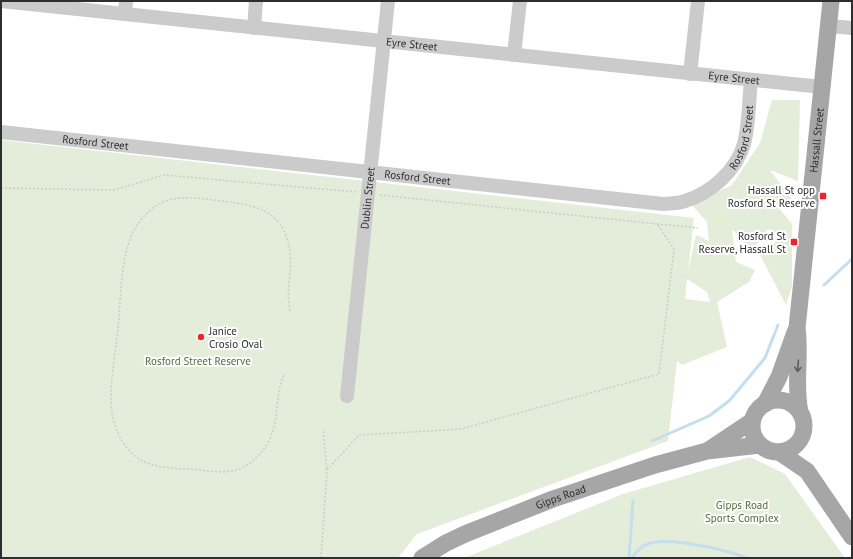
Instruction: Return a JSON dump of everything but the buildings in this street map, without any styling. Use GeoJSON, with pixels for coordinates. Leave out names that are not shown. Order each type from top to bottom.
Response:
{"type":"FeatureCollection","features":[{"type":"Feature","properties":{"kind":"main road","name":"Hassall Street"},"geometry":{"type":"LineString","coordinates":[[765,404],[779,377],[797,328],[831,1]]}},
{"type":"Feature","properties":{"kind":"main road","name":"Hassall Street"},"geometry":{"type":"LineString","coordinates":[[797,328],[800,347],[796,396],[800,412]]}},
{"type":"Feature","properties":{"kind":"main road"},"geometry":{"type":"LineString","coordinates":[[807,471],[802,438],[804,421],[800,412],[792,404],[784,400],[775,400],[765,404],[755,414],[752,421],[752,430],[755,438],[765,449],[779,452],[807,471],[852,537]]}},
{"type":"Feature","properties":{"kind":"main road","name":"Gipps Road"},"geometry":{"type":"LineString","coordinates":[[706,451],[752,421]]}},
{"type":"Feature","properties":{"kind":"main road"},"geometry":{"type":"LineString","coordinates":[[779,452],[794,447],[802,438]]}},
{"type":"Feature","properties":{"kind":"main road","name":"Gipps Road"},"geometry":{"type":"LineString","coordinates":[[422,558],[452,540],[599,482],[706,451],[760,445]]}},
{"type":"Feature","properties":{"kind":"street","name":"Eyre Street"},"geometry":{"type":"LineString","coordinates":[[1,1],[126,7],[254,28],[822,87]]}},
{"type":"Feature","properties":{"kind":"street"},"geometry":{"type":"LineString","coordinates":[[254,28],[256,1]]}},
{"type":"Feature","properties":{"kind":"street","name":"Dublin Street"},"geometry":{"type":"LineString","coordinates":[[347,396],[370,194],[388,1]]}},
{"type":"Feature","properties":{"kind":"street"},"geometry":{"type":"LineString","coordinates":[[514,55],[520,1]]}},
{"type":"Feature","properties":{"kind":"street"},"geometry":{"type":"LineString","coordinates":[[690,74],[698,1]]}},
{"type":"Feature","properties":{"kind":"street"},"geometry":{"type":"LineString","coordinates":[[829,26],[852,28]]}},
{"type":"Feature","properties":{"kind":"street","name":"Rosford Street"},"geometry":{"type":"LineString","coordinates":[[1,132],[663,204],[683,202],[702,194],[719,182],[737,161],[744,143],[751,80]]}},
{"type":"Feature","properties":{"kind":"path"},"geometry":{"type":"LineString","coordinates":[[1,188],[114,190],[164,174],[698,228]]}},
{"type":"Feature","properties":{"kind":"path"},"geometry":{"type":"LineString","coordinates":[[284,374],[280,383],[275,422],[270,438],[261,451],[240,468],[212,472],[149,463],[135,456],[123,441],[114,424],[111,395],[126,255],[137,226],[148,212],[158,205],[166,201],[189,198],[242,204],[273,216],[283,230],[290,249],[291,270],[288,304],[290,311]]}},
{"type":"Feature","properties":{"kind":"path"},"geometry":{"type":"LineString","coordinates":[[326,470],[359,435],[461,429],[660,374],[674,249],[657,224]]}},
{"type":"Feature","properties":{"kind":"path"},"geometry":{"type":"LineString","coordinates":[[321,558],[326,470],[323,431]]}},
{"type":"Feature","properties":{"kind":"green space","name":"Rosford Street Reserve"},"geometry":{"type":"Polygon","coordinates":[[[772,100],[800,100],[798,181],[770,170],[794,202],[778,207],[792,224],[792,286],[786,305],[760,255],[783,236],[768,229],[752,251],[732,229],[736,262],[755,270],[749,282],[717,302],[727,347],[682,365],[677,361],[668,441],[417,534],[398,558],[1,558],[1,140],[694,218],[688,272],[696,235],[709,241],[707,222],[691,204],[732,185],[760,143],[772,100]],[[687,279],[685,299],[710,302],[707,292],[687,279]]]}},
{"type":"Feature","properties":{"kind":"green space","name":"Gipps Road Sports Complex"},"geometry":{"type":"Polygon","coordinates":[[[750,457],[785,474],[845,558],[464,558],[623,494],[750,457]]]}},
{"type":"Feature","properties":{"kind":"waterway"},"geometry":{"type":"LineString","coordinates":[[824,285],[852,259]]}},
{"type":"Feature","properties":{"kind":"waterway"},"geometry":{"type":"LineString","coordinates":[[652,441],[709,416],[729,401],[765,358],[778,325]]}},
{"type":"Feature","properties":{"kind":"waterway"},"geometry":{"type":"LineString","coordinates":[[629,558],[633,501]]}},
{"type":"Feature","properties":{"kind":"waterway"},"geometry":{"type":"LineString","coordinates":[[632,558],[643,546],[657,542],[698,545],[726,551],[747,558]]}},
{"type":"Feature","properties":{"kind":"place","name":"Hassall St opp Rosford St Reserve"},"geometry":{"type":"Point","coordinates":[823,196]}},
{"type":"Feature","properties":{"kind":"place","name":"Rosford St Reserve, Hassall St"},"geometry":{"type":"Point","coordinates":[794,242]}},
{"type":"Feature","properties":{"kind":"place","name":"Janice Crosio Oval"},"geometry":{"type":"Point","coordinates":[201,337]}}]}
